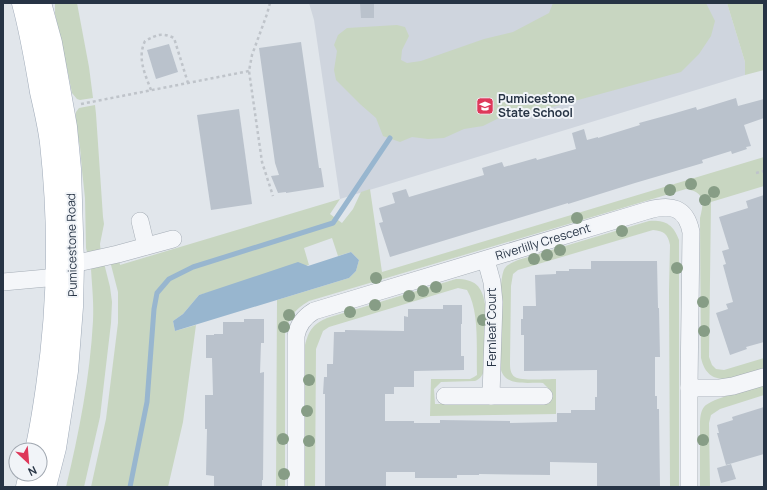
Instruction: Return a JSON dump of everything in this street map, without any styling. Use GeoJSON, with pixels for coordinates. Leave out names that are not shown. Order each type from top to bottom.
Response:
{"type":"FeatureCollection","features":[{"type":"Feature","properties":{"kind":"main road","name":"Pumicestone Road"},"geometry":{"type":"LineString","coordinates":[[23,3],[29,26],[51,141],[56,194],[57,248],[68,272],[56,308],[50,365],[38,442]]}},
{"type":"Feature","properties":{"kind":"main road","name":"Pumicestone Road"},"geometry":{"type":"LineString","coordinates":[[40,3],[51,43],[66,127],[70,170],[68,272],[72,307],[67,371],[54,448],[45,487]]}},
{"type":"Feature","properties":{"kind":"street","name":"Riverlilly Crescent"},"geometry":{"type":"LineString","coordinates":[[296,487],[296,336],[297,328],[307,315],[314,311],[649,210],[666,207],[676,209],[684,215],[689,223],[691,232],[689,487]]}},
{"type":"Feature","properties":{"kind":"street"},"geometry":{"type":"LineString","coordinates":[[140,221],[146,246]]}},
{"type":"Feature","properties":{"kind":"street"},"geometry":{"type":"LineString","coordinates":[[3,282],[68,272],[118,254],[173,239]]}},
{"type":"Feature","properties":{"kind":"street","name":"Fernleaf Court"},"geometry":{"type":"LineString","coordinates":[[486,260],[492,282],[494,302],[491,396]]}},
{"type":"Feature","properties":{"kind":"street"},"geometry":{"type":"LineString","coordinates":[[689,388],[720,388],[733,386],[764,377]]}},
{"type":"Feature","properties":{"kind":"street"},"geometry":{"type":"LineString","coordinates":[[445,396],[544,396]]}},
{"type":"Feature","properties":{"kind":"path"},"geometry":{"type":"LineString","coordinates":[[270,3],[252,56],[249,71],[262,162],[273,196]]}},
{"type":"Feature","properties":{"kind":"path"},"geometry":{"type":"LineString","coordinates":[[151,90],[142,61],[142,48],[144,41],[166,34],[174,38],[188,83]]}},
{"type":"Feature","properties":{"kind":"path"},"geometry":{"type":"LineString","coordinates":[[63,108],[249,71]]}},
{"type":"Feature","properties":{"kind":"path"},"geometry":{"type":"LineString","coordinates":[[756,174],[764,171]]}},
{"type":"Feature","properties":{"kind":"shaded area","name":"Pumicestone State School"},"geometry":{"type":"Polygon","coordinates":[[[309,3],[727,3],[745,62],[745,75],[340,199],[314,20],[309,3]]]}},
{"type":"Feature","properties":{"kind":"green space"},"geometry":{"type":"Polygon","coordinates":[[[55,3],[77,3],[89,67],[93,98],[80,100],[77,99],[72,93],[55,14],[55,3]]]}},
{"type":"Feature","properties":{"kind":"green space"},"geometry":{"type":"Polygon","coordinates":[[[553,3],[706,3],[715,21],[711,36],[699,54],[681,72],[545,109],[501,117],[483,126],[464,129],[444,138],[428,139],[412,137],[400,142],[383,136],[376,118],[336,80],[334,70],[337,51],[334,45],[338,35],[347,28],[397,25],[405,27],[409,36],[402,50],[401,60],[407,63],[421,61],[484,39],[513,32],[549,13],[553,3]]]}},
{"type":"Feature","properties":{"kind":"green space"},"geometry":{"type":"Polygon","coordinates":[[[727,3],[764,3],[764,70],[745,75],[745,62],[727,3]]]}},
{"type":"Feature","properties":{"kind":"green space"},"geometry":{"type":"Polygon","coordinates":[[[95,105],[104,224],[100,244],[101,254],[90,255],[86,248],[85,198],[80,147],[75,120],[76,112],[79,108],[95,105]]]}},
{"type":"Feature","properties":{"kind":"green space"},"geometry":{"type":"Polygon","coordinates":[[[764,157],[764,186],[711,202],[709,357],[712,365],[716,369],[724,370],[764,358],[764,368],[727,379],[718,378],[711,375],[705,369],[701,358],[700,218],[702,199],[697,193],[686,189],[309,301],[304,304],[290,318],[285,334],[285,487],[276,487],[277,300],[349,278],[356,271],[359,260],[351,252],[338,256],[332,238],[304,248],[309,265],[199,295],[183,314],[173,321],[175,331],[196,325],[183,422],[168,487],[91,487],[106,419],[118,323],[118,292],[110,261],[119,258],[120,265],[340,199],[330,214],[342,223],[353,209],[361,192],[370,189],[382,272],[764,157]]]}},
{"type":"Feature","properties":{"kind":"green space"},"geometry":{"type":"Polygon","coordinates":[[[649,221],[660,221],[668,224],[674,230],[679,240],[679,487],[670,487],[670,245],[665,234],[660,231],[653,230],[518,270],[513,274],[511,286],[511,372],[513,376],[523,379],[556,379],[556,414],[430,416],[431,379],[470,379],[477,375],[476,320],[471,299],[467,290],[458,288],[329,327],[323,331],[316,349],[315,487],[305,487],[305,345],[310,331],[315,325],[327,318],[456,279],[468,280],[480,288],[484,298],[484,371],[481,377],[475,381],[441,382],[434,389],[435,404],[549,404],[549,389],[543,383],[524,383],[513,381],[508,379],[501,370],[500,300],[505,268],[509,264],[518,260],[649,221]]]}},
{"type":"Feature","properties":{"kind":"green space"},"geometry":{"type":"Polygon","coordinates":[[[104,263],[112,302],[100,417],[84,487],[66,487],[87,384],[92,342],[93,295],[91,269],[93,266],[104,263]]]}},
{"type":"Feature","properties":{"kind":"green space"},"geometry":{"type":"Polygon","coordinates":[[[764,385],[764,395],[720,409],[711,415],[709,423],[710,487],[700,487],[700,421],[704,407],[715,400],[764,385]]]}},
{"type":"Feature","properties":{"kind":"water"},"geometry":{"type":"Polygon","coordinates":[[[351,252],[359,260],[356,271],[349,278],[175,331],[173,321],[183,314],[199,295],[298,262],[308,266],[351,252]]]}},
{"type":"Feature","properties":{"kind":"building"},"geometry":{"type":"Polygon","coordinates":[[[360,3],[374,3],[374,18],[361,18],[360,3]]]}},
{"type":"Feature","properties":{"kind":"building"},"geometry":{"type":"Polygon","coordinates":[[[301,42],[319,168],[321,168],[324,187],[278,193],[271,176],[279,175],[275,163],[259,48],[301,42]]]}},
{"type":"Feature","properties":{"kind":"building"},"geometry":{"type":"Polygon","coordinates":[[[169,44],[178,72],[156,79],[147,50],[169,44]]]}},
{"type":"Feature","properties":{"kind":"building"},"geometry":{"type":"Polygon","coordinates":[[[736,98],[738,106],[764,99],[764,118],[744,125],[751,146],[746,147],[747,149],[732,154],[731,151],[702,160],[703,163],[390,257],[379,223],[383,222],[379,208],[395,203],[392,193],[406,189],[409,197],[484,175],[482,168],[502,162],[504,167],[536,158],[537,160],[576,149],[572,133],[584,129],[587,140],[598,138],[640,125],[639,123],[696,107],[697,110],[736,98]]]}},
{"type":"Feature","properties":{"kind":"building"},"geometry":{"type":"Polygon","coordinates":[[[239,109],[252,204],[211,210],[197,115],[239,109]]]}},
{"type":"Feature","properties":{"kind":"building"},"geometry":{"type":"Polygon","coordinates":[[[764,195],[764,342],[746,347],[747,349],[730,355],[716,313],[728,309],[726,304],[733,302],[723,265],[726,264],[722,251],[729,249],[719,217],[748,208],[746,201],[764,195]]]}},
{"type":"Feature","properties":{"kind":"building"},"geometry":{"type":"Polygon","coordinates":[[[591,261],[657,261],[660,357],[655,357],[655,396],[657,396],[657,409],[659,409],[660,487],[597,487],[597,463],[550,462],[550,475],[479,474],[457,475],[457,478],[415,478],[415,472],[386,472],[386,487],[325,487],[325,394],[323,394],[324,377],[327,377],[327,364],[333,364],[334,332],[345,332],[345,330],[404,331],[404,316],[408,317],[408,309],[443,309],[443,305],[462,305],[461,356],[464,356],[464,370],[414,371],[414,387],[394,387],[394,394],[385,394],[385,421],[414,421],[414,423],[440,423],[440,420],[510,421],[510,423],[557,422],[557,413],[571,413],[571,410],[595,410],[595,397],[597,397],[597,370],[524,371],[524,335],[521,335],[523,306],[536,306],[535,275],[556,274],[556,271],[569,271],[569,269],[591,269],[591,261]]]}},
{"type":"Feature","properties":{"kind":"building"},"geometry":{"type":"Polygon","coordinates":[[[244,319],[264,319],[264,343],[261,343],[260,373],[264,372],[262,487],[214,487],[214,476],[206,475],[207,429],[205,429],[205,395],[213,395],[212,358],[206,358],[206,335],[223,334],[223,322],[244,322],[244,319]]]}},
{"type":"Feature","properties":{"kind":"building"},"geometry":{"type":"Polygon","coordinates":[[[764,407],[764,454],[726,465],[717,433],[719,433],[717,425],[733,420],[732,417],[764,407]]]}},
{"type":"Feature","properties":{"kind":"building"},"geometry":{"type":"Polygon","coordinates":[[[731,464],[736,479],[721,483],[717,468],[731,464]]]}},
{"type":"Feature","properties":{"kind":"waterway"},"geometry":{"type":"LineString","coordinates":[[130,487],[147,402],[154,309],[157,293],[169,279],[193,267],[333,223],[390,138]]}},
{"type":"Feature","properties":{"kind":"place","name":"Pumicestone State School"},"geometry":{"type":"Point","coordinates":[485,106]}}]}
